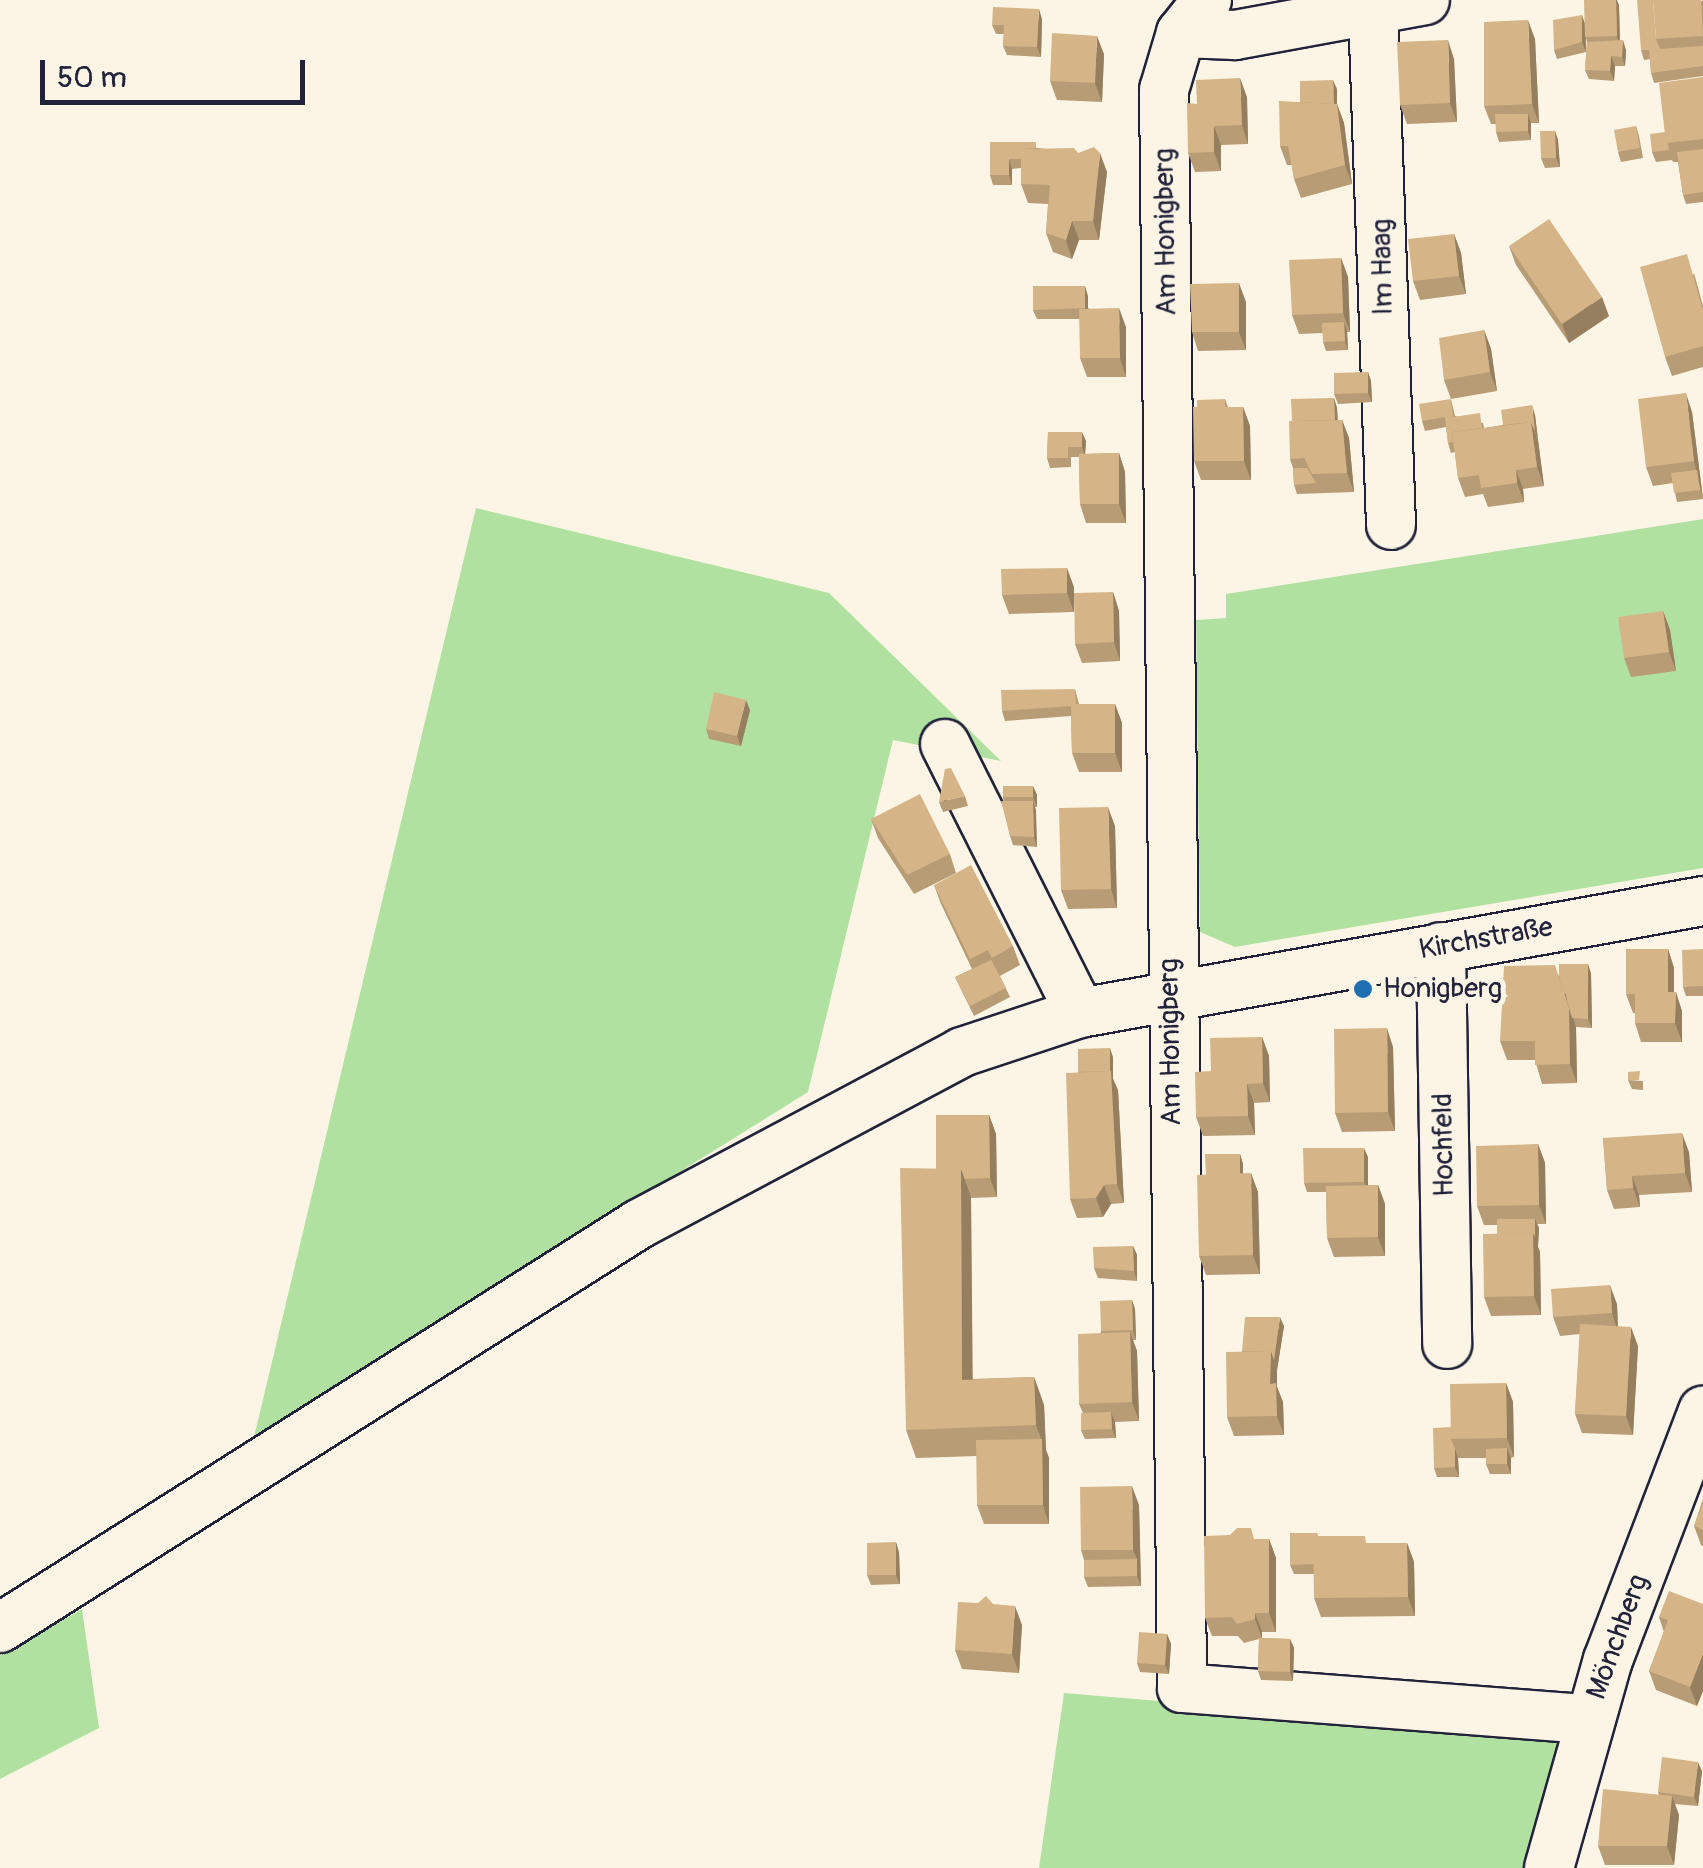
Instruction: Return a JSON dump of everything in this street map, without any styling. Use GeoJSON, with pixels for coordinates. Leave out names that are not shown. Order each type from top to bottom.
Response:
{"type":"FeatureCollection","features":[{"type":"Feature","properties":{"kind":"street"},"geometry":{"type":"LineString","coordinates":[[1194,16],[1236,35],[1426,0]]}},
{"type":"Feature","properties":{"kind":"street","name":"Im Haag"},"geometry":{"type":"LineString","coordinates":[[1373,10],[1391,525]]}},
{"type":"Feature","properties":{"kind":"street","name":"Am Honigberg"},"geometry":{"type":"LineString","coordinates":[[1194,16],[1164,90],[1170,997],[1182,1688],[1588,1719]]}},
{"type":"Feature","properties":{"kind":"street"},"geometry":{"type":"LineString","coordinates":[[945,744],[1080,1013]]}},
{"type":"Feature","properties":{"kind":"street","name":"Kirchstraße"},"geometry":{"type":"LineString","coordinates":[[0,1628],[716,1179],[890,1085],[1034,1024],[1080,1013],[1703,901]]}},
{"type":"Feature","properties":{"kind":"street","name":"Hochfeld"},"geometry":{"type":"LineString","coordinates":[[1442,947],[1448,1344]]}},
{"type":"Feature","properties":{"kind":"street","name":"Mönchberg"},"geometry":{"type":"LineString","coordinates":[[1549,1868],[1588,1719],[1703,1411]]}},
{"type":"Feature","properties":{"kind":"green space"},"geometry":{"type":"Polygon","coordinates":[[[476,508],[829,593],[1001,761],[893,740],[808,1092],[254,1437],[476,508]]]}},
{"type":"Feature","properties":{"kind":"green space"},"geometry":{"type":"Polygon","coordinates":[[[1703,519],[1703,868],[1235,947],[1200,932],[1196,620],[1226,618],[1226,594],[1703,519]]]}},
{"type":"Feature","properties":{"kind":"green space"},"geometry":{"type":"Polygon","coordinates":[[[82,1609],[99,1728],[0,1779],[0,1656],[82,1609]]]}},
{"type":"Feature","properties":{"kind":"green space"},"geometry":{"type":"Polygon","coordinates":[[[1064,1693],[1560,1735],[1528,1868],[1039,1868],[1064,1693]]]}},
{"type":"Feature","properties":{"kind":"building"},"geometry":{"type":"Polygon","coordinates":[[[1584,0],[1616,0],[1617,36],[1585,37],[1584,0]]]}},
{"type":"Feature","properties":{"kind":"building"},"geometry":{"type":"Polygon","coordinates":[[[1637,0],[1653,0],[1660,49],[1703,46],[1703,66],[1651,73],[1649,50],[1641,50],[1637,0]]]}},
{"type":"Feature","properties":{"kind":"building"},"geometry":{"type":"Polygon","coordinates":[[[1653,0],[1701,0],[1703,36],[1656,39],[1653,0]]]}},
{"type":"Feature","properties":{"kind":"building"},"geometry":{"type":"Polygon","coordinates":[[[993,7],[1039,9],[1037,47],[1003,46],[1004,25],[992,25],[993,7]]]}},
{"type":"Feature","properties":{"kind":"building"},"geometry":{"type":"Polygon","coordinates":[[[1582,15],[1582,42],[1554,50],[1553,20],[1582,15]]]}},
{"type":"Feature","properties":{"kind":"building"},"geometry":{"type":"Polygon","coordinates":[[[1528,20],[1532,104],[1484,106],[1484,22],[1528,20]]]}},
{"type":"Feature","properties":{"kind":"building"},"geometry":{"type":"Polygon","coordinates":[[[1052,33],[1097,36],[1095,83],[1050,81],[1052,33]]]}},
{"type":"Feature","properties":{"kind":"building"},"geometry":{"type":"Polygon","coordinates":[[[1448,40],[1450,103],[1400,105],[1397,42],[1448,40]]]}},
{"type":"Feature","properties":{"kind":"building"},"geometry":{"type":"Polygon","coordinates":[[[1623,40],[1622,57],[1611,56],[1610,71],[1585,70],[1587,42],[1623,40]]]}},
{"type":"Feature","properties":{"kind":"building"},"geometry":{"type":"Polygon","coordinates":[[[1703,77],[1703,139],[1666,143],[1659,83],[1703,77]]]}},
{"type":"Feature","properties":{"kind":"building"},"geometry":{"type":"Polygon","coordinates":[[[1240,78],[1242,125],[1214,126],[1214,152],[1188,153],[1187,103],[1197,104],[1196,80],[1240,78]]]}},
{"type":"Feature","properties":{"kind":"building"},"geometry":{"type":"Polygon","coordinates":[[[1333,80],[1334,104],[1300,102],[1300,81],[1333,80]]]}},
{"type":"Feature","properties":{"kind":"building"},"geometry":{"type":"Polygon","coordinates":[[[1279,101],[1337,104],[1345,165],[1294,179],[1288,146],[1280,146],[1279,101]]]}},
{"type":"Feature","properties":{"kind":"building"},"geometry":{"type":"Polygon","coordinates":[[[1495,114],[1528,114],[1528,131],[1496,132],[1495,114]]]}},
{"type":"Feature","properties":{"kind":"building"},"geometry":{"type":"Polygon","coordinates":[[[1636,126],[1640,148],[1618,152],[1614,130],[1636,126]]]}},
{"type":"Feature","properties":{"kind":"building"},"geometry":{"type":"Polygon","coordinates":[[[1540,131],[1555,131],[1556,158],[1541,158],[1540,131]]]}},
{"type":"Feature","properties":{"kind":"building"},"geometry":{"type":"Polygon","coordinates":[[[1665,132],[1669,150],[1652,152],[1650,134],[1665,132]]]}},
{"type":"Feature","properties":{"kind":"building"},"geometry":{"type":"Polygon","coordinates":[[[990,142],[1036,142],[1036,148],[1021,149],[1021,159],[1009,159],[1009,175],[990,175],[990,142]]]}},
{"type":"Feature","properties":{"kind":"building"},"geometry":{"type":"Polygon","coordinates":[[[1094,147],[1100,153],[1093,221],[1072,221],[1066,240],[1046,233],[1050,185],[1021,184],[1021,149],[1074,148],[1078,153],[1094,147]]]}},
{"type":"Feature","properties":{"kind":"building"},"geometry":{"type":"Polygon","coordinates":[[[1703,149],[1703,192],[1683,195],[1677,152],[1703,149]]]}},
{"type":"Feature","properties":{"kind":"building"},"geometry":{"type":"Polygon","coordinates":[[[1549,219],[1602,297],[1562,324],[1509,246],[1549,219]]]}},
{"type":"Feature","properties":{"kind":"building"},"geometry":{"type":"Polygon","coordinates":[[[1454,234],[1459,276],[1413,281],[1408,239],[1454,234]]]}},
{"type":"Feature","properties":{"kind":"building"},"geometry":{"type":"Polygon","coordinates":[[[1687,254],[1703,311],[1703,346],[1665,357],[1640,267],[1687,254]]]}},
{"type":"Feature","properties":{"kind":"building"},"geometry":{"type":"Polygon","coordinates":[[[1341,258],[1343,313],[1292,315],[1289,260],[1341,258]]]}},
{"type":"Feature","properties":{"kind":"building"},"geometry":{"type":"Polygon","coordinates":[[[1239,283],[1239,332],[1192,332],[1190,284],[1239,283]]]}},
{"type":"Feature","properties":{"kind":"building"},"geometry":{"type":"Polygon","coordinates":[[[1033,286],[1085,286],[1085,308],[1033,310],[1033,286]]]}},
{"type":"Feature","properties":{"kind":"building"},"geometry":{"type":"Polygon","coordinates":[[[1119,308],[1120,358],[1080,358],[1079,309],[1119,308]]]}},
{"type":"Feature","properties":{"kind":"building"},"geometry":{"type":"Polygon","coordinates":[[[1344,322],[1345,341],[1323,342],[1322,323],[1344,322]]]}},
{"type":"Feature","properties":{"kind":"building"},"geometry":{"type":"Polygon","coordinates":[[[1484,330],[1490,372],[1444,380],[1439,338],[1484,330]]]}},
{"type":"Feature","properties":{"kind":"building"},"geometry":{"type":"Polygon","coordinates":[[[1368,372],[1368,393],[1334,394],[1334,373],[1368,372]]]}},
{"type":"Feature","properties":{"kind":"building"},"geometry":{"type":"Polygon","coordinates":[[[1686,393],[1694,461],[1646,467],[1638,399],[1686,393]]]}},
{"type":"Feature","properties":{"kind":"building"},"geometry":{"type":"Polygon","coordinates":[[[1334,398],[1335,420],[1292,421],[1291,399],[1334,398]]]}},
{"type":"Feature","properties":{"kind":"building"},"geometry":{"type":"Polygon","coordinates":[[[1225,399],[1225,407],[1197,407],[1197,400],[1225,399]]]}},
{"type":"Feature","properties":{"kind":"building"},"geometry":{"type":"Polygon","coordinates":[[[1451,399],[1453,417],[1480,413],[1482,428],[1452,432],[1453,442],[1448,443],[1445,417],[1422,421],[1419,404],[1451,399]]]}},
{"type":"Feature","properties":{"kind":"building"},"geometry":{"type":"Polygon","coordinates":[[[1532,405],[1535,431],[1531,422],[1503,425],[1501,410],[1532,405]]]}},
{"type":"Feature","properties":{"kind":"building"},"geometry":{"type":"Polygon","coordinates":[[[1193,407],[1243,407],[1244,461],[1194,461],[1193,407]]]}},
{"type":"Feature","properties":{"kind":"building"},"geometry":{"type":"Polygon","coordinates":[[[1342,420],[1347,473],[1312,474],[1304,458],[1290,459],[1289,421],[1342,420]]]}},
{"type":"Feature","properties":{"kind":"building"},"geometry":{"type":"Polygon","coordinates":[[[1531,422],[1537,467],[1516,470],[1517,483],[1481,488],[1479,475],[1458,478],[1452,432],[1531,422]]]}},
{"type":"Feature","properties":{"kind":"building"},"geometry":{"type":"Polygon","coordinates":[[[1048,432],[1082,432],[1082,447],[1068,447],[1068,458],[1047,458],[1048,432]]]}},
{"type":"Feature","properties":{"kind":"building"},"geometry":{"type":"Polygon","coordinates":[[[1119,453],[1119,504],[1080,504],[1079,454],[1119,453]]]}},
{"type":"Feature","properties":{"kind":"building"},"geometry":{"type":"Polygon","coordinates":[[[1293,468],[1307,468],[1316,483],[1294,485],[1293,468]]]}},
{"type":"Feature","properties":{"kind":"building"},"geometry":{"type":"Polygon","coordinates":[[[1697,470],[1700,490],[1674,493],[1671,473],[1697,470]]]}},
{"type":"Feature","properties":{"kind":"building"},"geometry":{"type":"Polygon","coordinates":[[[1067,568],[1067,593],[1002,595],[1001,569],[1067,568]]]}},
{"type":"Feature","properties":{"kind":"building"},"geometry":{"type":"Polygon","coordinates":[[[1113,592],[1114,642],[1075,644],[1074,593],[1113,592]]]}},
{"type":"Feature","properties":{"kind":"building"},"geometry":{"type":"Polygon","coordinates":[[[1663,611],[1669,652],[1624,658],[1618,617],[1663,611]]]}},
{"type":"Feature","properties":{"kind":"building"},"geometry":{"type":"Polygon","coordinates":[[[1075,689],[1076,704],[1071,706],[1002,711],[1001,690],[1075,689]]]}},
{"type":"Feature","properties":{"kind":"building"},"geometry":{"type":"Polygon","coordinates":[[[714,692],[746,700],[737,736],[706,729],[714,692]]]}},
{"type":"Feature","properties":{"kind":"building"},"geometry":{"type":"Polygon","coordinates":[[[1071,704],[1115,704],[1115,753],[1072,753],[1071,704]]]}},
{"type":"Feature","properties":{"kind":"building"},"geometry":{"type":"Polygon","coordinates":[[[951,768],[965,796],[939,802],[945,769],[951,768]]]}},
{"type":"Feature","properties":{"kind":"building"},"geometry":{"type":"Polygon","coordinates":[[[1003,786],[1033,786],[1033,797],[1003,797],[1003,786]]]}},
{"type":"Feature","properties":{"kind":"building"},"geometry":{"type":"Polygon","coordinates":[[[920,794],[950,854],[907,875],[871,819],[920,794]]]}},
{"type":"Feature","properties":{"kind":"building"},"geometry":{"type":"Polygon","coordinates":[[[1001,801],[1033,801],[1034,837],[1010,836],[1001,801]]]}},
{"type":"Feature","properties":{"kind":"building"},"geometry":{"type":"Polygon","coordinates":[[[1108,807],[1111,889],[1061,890],[1059,808],[1108,807]]]}},
{"type":"Feature","properties":{"kind":"building"},"geometry":{"type":"Polygon","coordinates":[[[971,865],[1013,946],[992,958],[988,950],[970,959],[934,885],[971,865]]]}},
{"type":"Feature","properties":{"kind":"building"},"geometry":{"type":"Polygon","coordinates":[[[1626,949],[1668,949],[1668,992],[1676,992],[1675,1023],[1635,1023],[1635,994],[1626,994],[1626,949]]]}},
{"type":"Feature","properties":{"kind":"building"},"geometry":{"type":"Polygon","coordinates":[[[1703,949],[1703,986],[1683,987],[1682,950],[1703,949]]]}},
{"type":"Feature","properties":{"kind":"building"},"geometry":{"type":"Polygon","coordinates":[[[991,960],[1006,988],[970,1006],[955,977],[991,960]]]}},
{"type":"Feature","properties":{"kind":"building"},"geometry":{"type":"Polygon","coordinates":[[[1559,964],[1588,964],[1588,1019],[1572,1018],[1559,964]]]}},
{"type":"Feature","properties":{"kind":"building"},"geometry":{"type":"Polygon","coordinates":[[[1555,965],[1569,1008],[1570,1064],[1535,1065],[1535,1041],[1500,1041],[1504,966],[1555,965]]]}},
{"type":"Feature","properties":{"kind":"building"},"geometry":{"type":"Polygon","coordinates":[[[1387,1028],[1388,1112],[1335,1113],[1334,1029],[1387,1028]]]}},
{"type":"Feature","properties":{"kind":"building"},"geometry":{"type":"Polygon","coordinates":[[[1262,1037],[1263,1083],[1247,1084],[1248,1116],[1196,1117],[1195,1072],[1211,1071],[1210,1038],[1262,1037]]]}},
{"type":"Feature","properties":{"kind":"building"},"geometry":{"type":"Polygon","coordinates":[[[1110,1048],[1110,1071],[1078,1072],[1078,1049],[1110,1048]]]}},
{"type":"Feature","properties":{"kind":"building"},"geometry":{"type":"Polygon","coordinates":[[[1111,1071],[1117,1184],[1104,1185],[1096,1198],[1070,1199],[1066,1073],[1111,1071]]]}},
{"type":"Feature","properties":{"kind":"building"},"geometry":{"type":"Polygon","coordinates":[[[1640,1071],[1639,1080],[1628,1080],[1628,1072],[1640,1071]]]}},
{"type":"Feature","properties":{"kind":"building"},"geometry":{"type":"Polygon","coordinates":[[[936,1115],[989,1115],[990,1178],[965,1179],[961,1169],[936,1169],[936,1115]]]}},
{"type":"Feature","properties":{"kind":"building"},"geometry":{"type":"Polygon","coordinates":[[[1682,1133],[1685,1173],[1632,1176],[1633,1188],[1607,1190],[1603,1138],[1682,1133]]]}},
{"type":"Feature","properties":{"kind":"building"},"geometry":{"type":"Polygon","coordinates":[[[1538,1144],[1539,1205],[1477,1206],[1476,1146],[1538,1144]]]}},
{"type":"Feature","properties":{"kind":"building"},"geometry":{"type":"Polygon","coordinates":[[[1303,1148],[1364,1148],[1364,1182],[1304,1183],[1303,1148]]]}},
{"type":"Feature","properties":{"kind":"building"},"geometry":{"type":"Polygon","coordinates":[[[1205,1154],[1240,1154],[1240,1174],[1206,1175],[1205,1154]]]}},
{"type":"Feature","properties":{"kind":"building"},"geometry":{"type":"Polygon","coordinates":[[[900,1168],[961,1169],[962,1380],[1034,1377],[1036,1425],[906,1430],[900,1168]]]}},
{"type":"Feature","properties":{"kind":"building"},"geometry":{"type":"Polygon","coordinates":[[[1251,1173],[1253,1255],[1199,1256],[1197,1175],[1251,1173]]]}},
{"type":"Feature","properties":{"kind":"building"},"geometry":{"type":"Polygon","coordinates":[[[1378,1185],[1378,1237],[1327,1238],[1326,1186],[1378,1185]]]}},
{"type":"Feature","properties":{"kind":"building"},"geometry":{"type":"Polygon","coordinates":[[[1497,1219],[1535,1219],[1535,1237],[1533,1233],[1497,1234],[1497,1219]]]}},
{"type":"Feature","properties":{"kind":"building"},"geometry":{"type":"Polygon","coordinates":[[[1533,1233],[1534,1296],[1484,1297],[1483,1234],[1533,1233]]]}},
{"type":"Feature","properties":{"kind":"building"},"geometry":{"type":"Polygon","coordinates":[[[1133,1246],[1134,1271],[1094,1268],[1093,1247],[1133,1246]]]}},
{"type":"Feature","properties":{"kind":"building"},"geometry":{"type":"Polygon","coordinates":[[[1610,1285],[1612,1313],[1553,1317],[1551,1289],[1610,1285]]]}},
{"type":"Feature","properties":{"kind":"building"},"geometry":{"type":"Polygon","coordinates":[[[1132,1300],[1133,1330],[1101,1331],[1100,1301],[1132,1300]]]}},
{"type":"Feature","properties":{"kind":"building"},"geometry":{"type":"Polygon","coordinates":[[[1245,1317],[1280,1317],[1274,1360],[1271,1351],[1242,1351],[1245,1317]]]}},
{"type":"Feature","properties":{"kind":"building"},"geometry":{"type":"Polygon","coordinates":[[[1580,1324],[1631,1327],[1626,1416],[1575,1414],[1580,1324]]]}},
{"type":"Feature","properties":{"kind":"building"},"geometry":{"type":"Polygon","coordinates":[[[1130,1332],[1132,1402],[1079,1404],[1078,1334],[1130,1332]]]}},
{"type":"Feature","properties":{"kind":"building"},"geometry":{"type":"Polygon","coordinates":[[[1271,1351],[1270,1384],[1276,1383],[1277,1416],[1227,1417],[1226,1352],[1271,1351]]]}},
{"type":"Feature","properties":{"kind":"building"},"geometry":{"type":"Polygon","coordinates":[[[1506,1383],[1507,1438],[1451,1439],[1450,1384],[1506,1383]]]}},
{"type":"Feature","properties":{"kind":"building"},"geometry":{"type":"Polygon","coordinates":[[[1111,1412],[1112,1429],[1081,1430],[1081,1413],[1111,1412]]]}},
{"type":"Feature","properties":{"kind":"building"},"geometry":{"type":"Polygon","coordinates":[[[1451,1427],[1455,1467],[1434,1468],[1433,1428],[1451,1427]]]}},
{"type":"Feature","properties":{"kind":"building"},"geometry":{"type":"Polygon","coordinates":[[[1042,1439],[1043,1505],[977,1505],[976,1440],[1042,1439]]]}},
{"type":"Feature","properties":{"kind":"building"},"geometry":{"type":"Polygon","coordinates":[[[1507,1448],[1507,1464],[1486,1464],[1486,1449],[1507,1448]]]}},
{"type":"Feature","properties":{"kind":"building"},"geometry":{"type":"Polygon","coordinates":[[[1132,1486],[1133,1550],[1081,1550],[1080,1487],[1132,1486]]]}},
{"type":"Feature","properties":{"kind":"building"},"geometry":{"type":"Polygon","coordinates":[[[1703,1503],[1703,1530],[1694,1526],[1703,1503]]]}},
{"type":"Feature","properties":{"kind":"building"},"geometry":{"type":"Polygon","coordinates":[[[1237,1528],[1251,1528],[1254,1539],[1269,1539],[1269,1613],[1255,1613],[1255,1619],[1237,1624],[1232,1617],[1205,1618],[1204,1536],[1230,1535],[1237,1528]]]}},
{"type":"Feature","properties":{"kind":"building"},"geometry":{"type":"Polygon","coordinates":[[[1290,1533],[1317,1533],[1313,1536],[1314,1564],[1290,1565],[1290,1533]]]}},
{"type":"Feature","properties":{"kind":"building"},"geometry":{"type":"Polygon","coordinates":[[[1313,1536],[1365,1536],[1366,1543],[1407,1543],[1408,1597],[1314,1598],[1313,1536]]]}},
{"type":"Feature","properties":{"kind":"building"},"geometry":{"type":"Polygon","coordinates":[[[896,1542],[896,1575],[867,1575],[867,1543],[896,1542]]]}},
{"type":"Feature","properties":{"kind":"building"},"geometry":{"type":"Polygon","coordinates":[[[1137,1559],[1137,1576],[1084,1577],[1084,1560],[1137,1559]]]}},
{"type":"Feature","properties":{"kind":"building"},"geometry":{"type":"Polygon","coordinates":[[[1669,1591],[1703,1604],[1703,1654],[1690,1687],[1649,1671],[1668,1620],[1659,1617],[1669,1591]]]}},
{"type":"Feature","properties":{"kind":"building"},"geometry":{"type":"Polygon","coordinates":[[[986,1596],[993,1604],[1015,1606],[1012,1654],[955,1650],[958,1602],[978,1603],[986,1596]]]}},
{"type":"Feature","properties":{"kind":"building"},"geometry":{"type":"Polygon","coordinates":[[[1139,1632],[1167,1634],[1165,1665],[1137,1663],[1139,1632]]]}},
{"type":"Feature","properties":{"kind":"building"},"geometry":{"type":"Polygon","coordinates":[[[1259,1638],[1290,1639],[1290,1672],[1258,1671],[1259,1638]]]}},
{"type":"Feature","properties":{"kind":"building"},"geometry":{"type":"Polygon","coordinates":[[[1662,1757],[1698,1762],[1694,1797],[1658,1792],[1662,1757]]]}},
{"type":"Feature","properties":{"kind":"building"},"geometry":{"type":"Polygon","coordinates":[[[1603,1789],[1672,1796],[1667,1846],[1598,1846],[1603,1789]]]}},
{"type":"Feature","properties":{"kind":"place","name":"Honigberg"},"geometry":{"type":"Point","coordinates":[1363,989]}}]}
